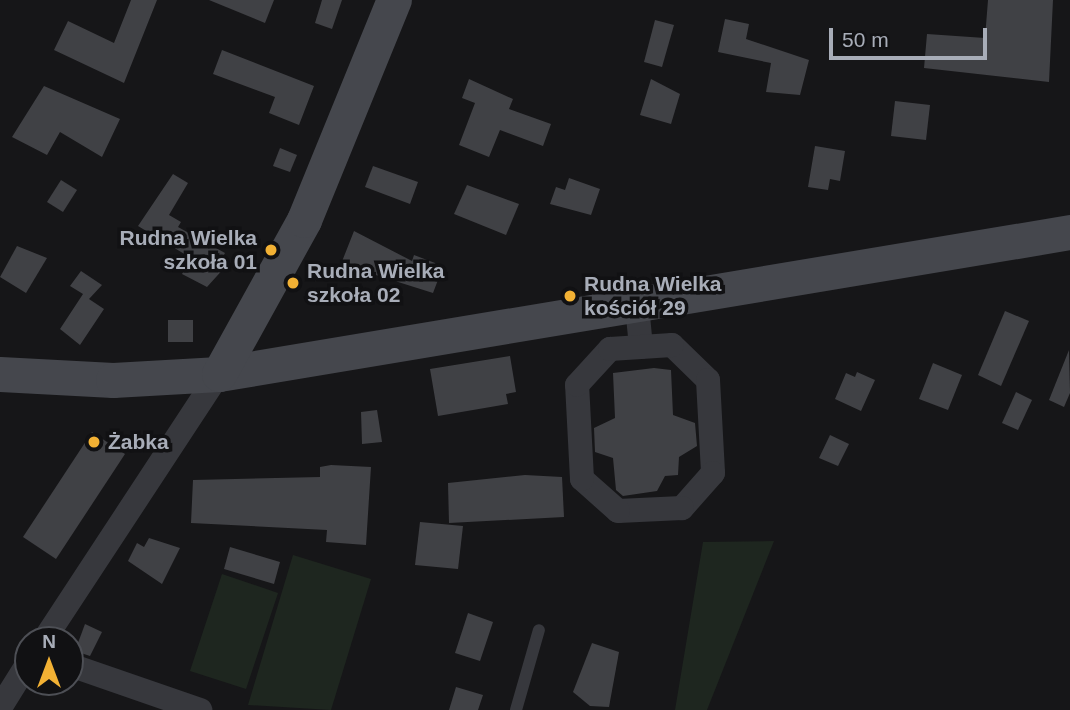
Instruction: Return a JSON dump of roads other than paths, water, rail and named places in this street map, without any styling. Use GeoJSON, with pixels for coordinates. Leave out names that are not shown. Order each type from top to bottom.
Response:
{"type":"FeatureCollection","features":[{"type":"Feature","properties":{"kind":"street"},"geometry":{"type":"LineString","coordinates":[[53,626],[219,374],[304,220],[394,0]]}},
{"type":"Feature","properties":{"kind":"street"},"geometry":{"type":"LineString","coordinates":[[0,374],[113,380],[219,374],[1070,232]]}},
{"type":"Feature","properties":{"kind":"street"},"geometry":{"type":"LineString","coordinates":[[637,306],[641,347]]}},
{"type":"Feature","properties":{"kind":"street"},"geometry":{"type":"LineString","coordinates":[[672,345],[708,380],[713,473],[682,508],[618,511],[582,479],[577,385],[610,349],[641,347],[672,345]]}},
{"type":"Feature","properties":{"kind":"street"},"geometry":{"type":"LineString","coordinates":[[84,670],[200,710]]}},
{"type":"Feature","properties":{"kind":"street"},"geometry":{"type":"LineString","coordinates":[[0,708],[14,686]]}},
{"type":"Feature","properties":{"kind":"lane"},"geometry":{"type":"LineString","coordinates":[[516,710],[539,631]]}},
{"type":"Feature","properties":{"kind":"place","name":"Rudna Wielka szkoła 01"},"geometry":{"type":"Point","coordinates":[271,250]}},
{"type":"Feature","properties":{"kind":"place","name":"Rudna Wielka szkoła 02"},"geometry":{"type":"Point","coordinates":[293,283]}},
{"type":"Feature","properties":{"kind":"place","name":"Rudna Wielka kościół 29"},"geometry":{"type":"Point","coordinates":[570,296]}},
{"type":"Feature","properties":{"kind":"place","name":"Żabka"},"geometry":{"type":"Point","coordinates":[94,442]}}]}
